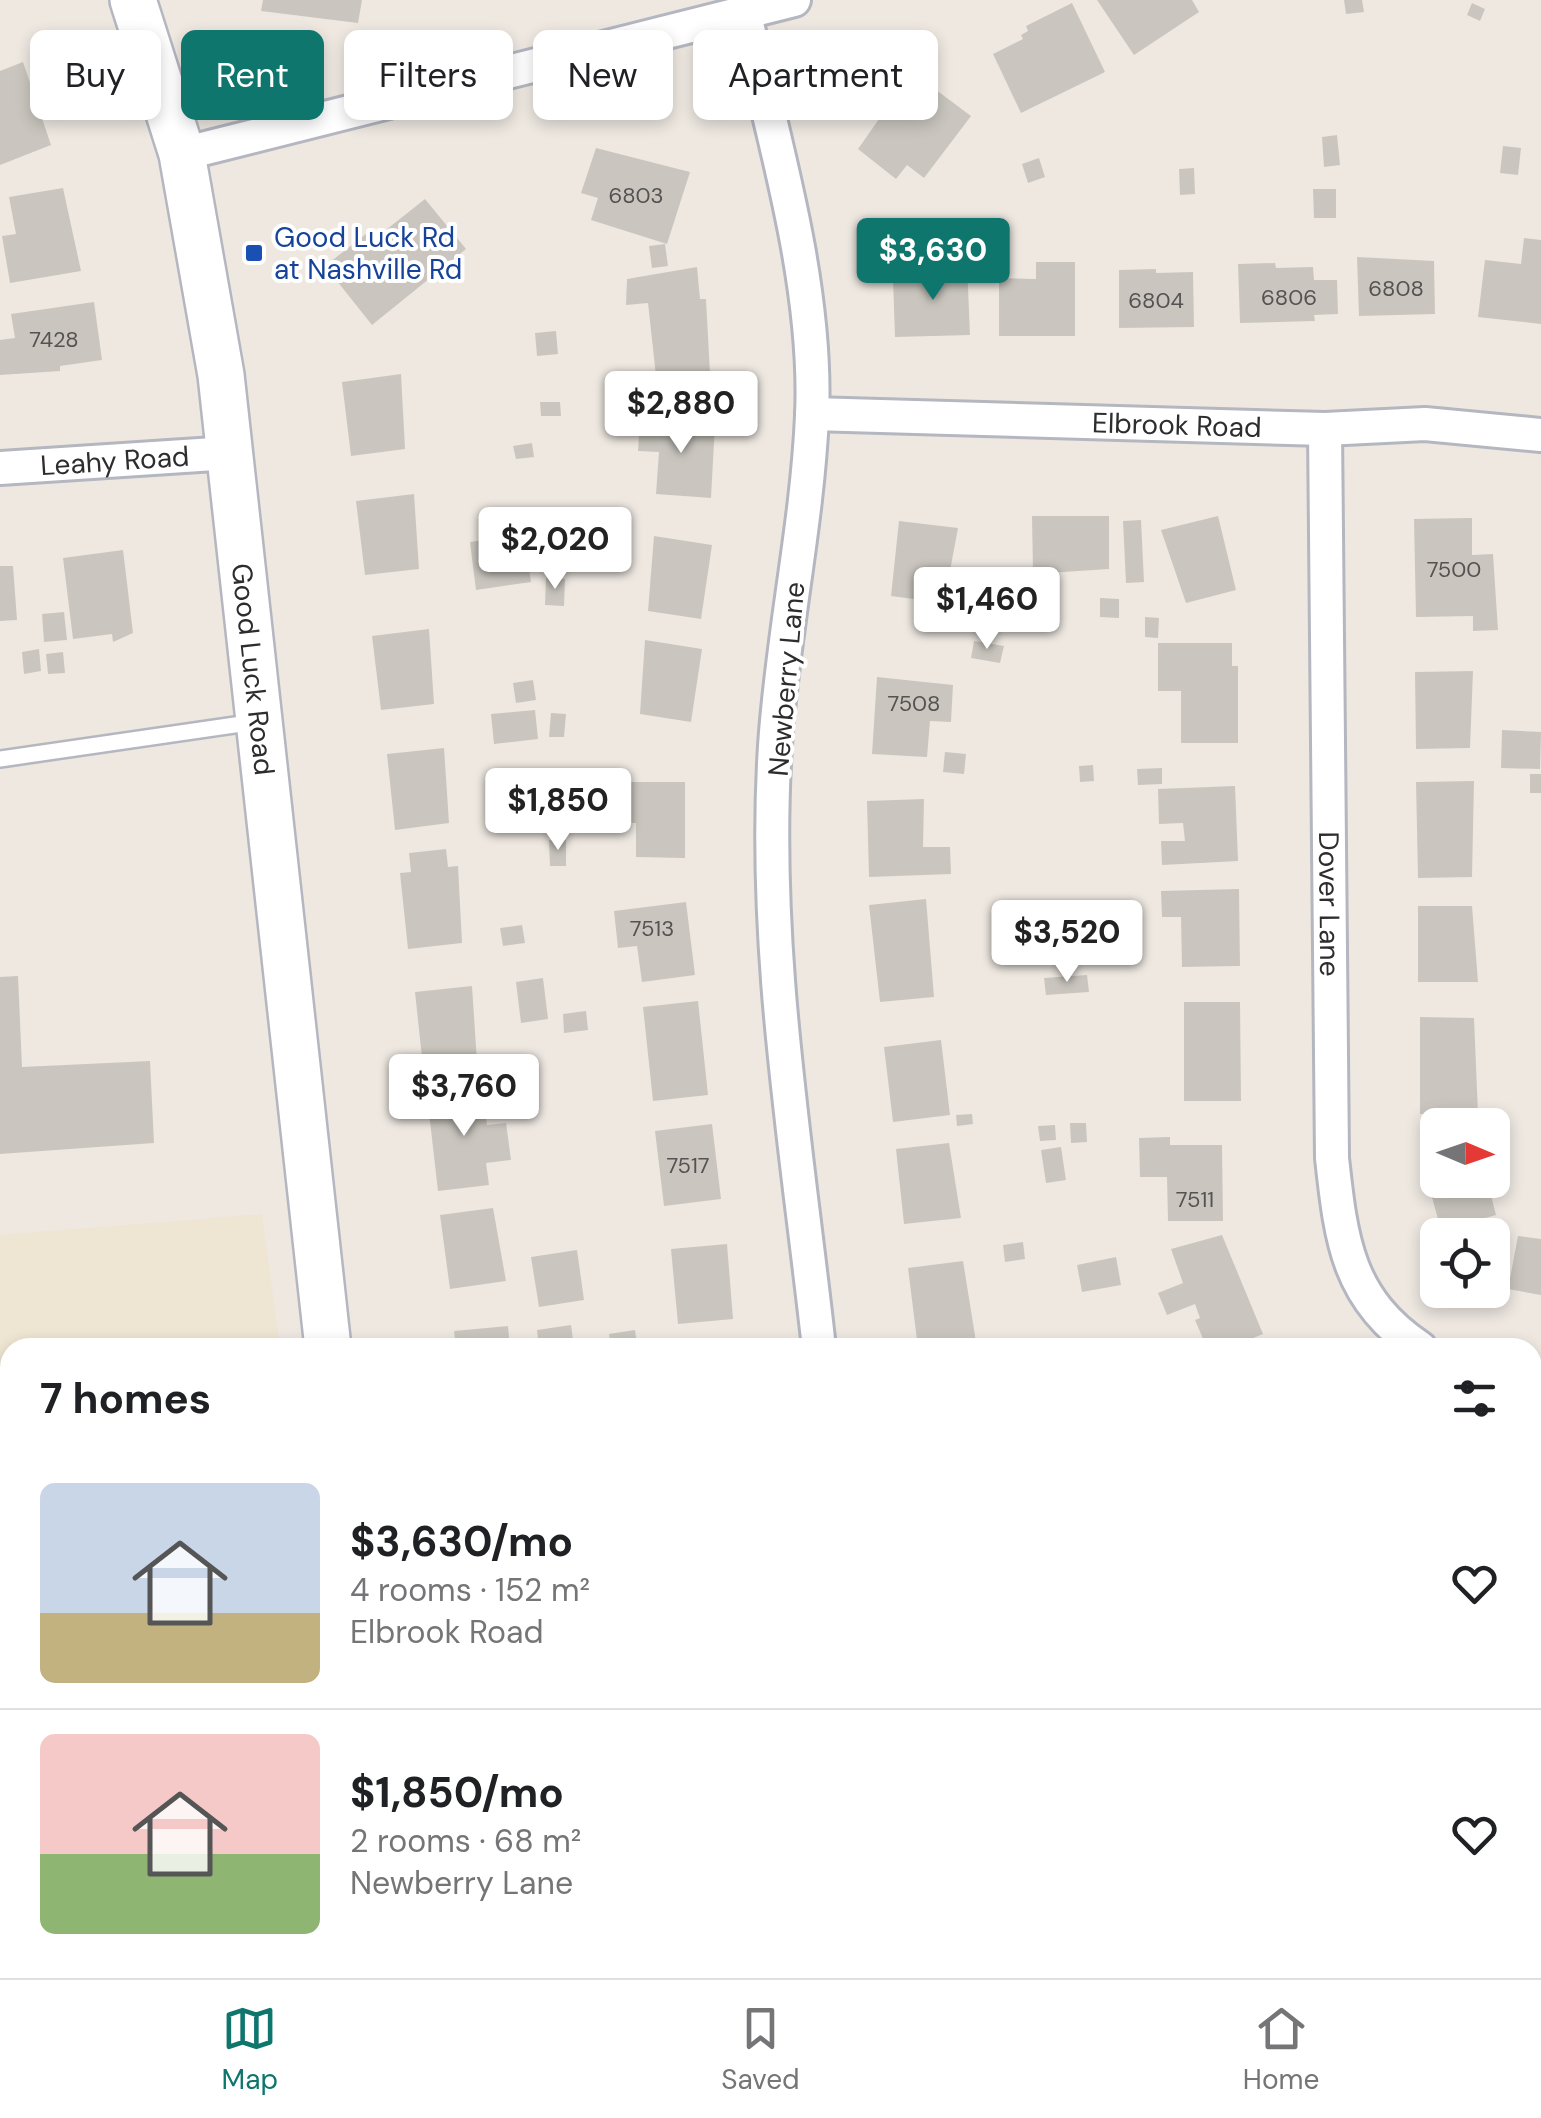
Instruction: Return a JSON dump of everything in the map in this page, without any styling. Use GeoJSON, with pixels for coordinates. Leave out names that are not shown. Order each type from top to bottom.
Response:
{"type":"FeatureCollection","features":[{"type":"Feature","properties":{"kind":"main road","name":"Good Luck Road"},"geometry":{"type":"LineString","coordinates":[[133,0],[182,154],[204,261],[230,453],[327,1338]]}},
{"type":"Feature","properties":{"kind":"street"},"geometry":{"type":"LineString","coordinates":[[182,154],[794,0]]}},
{"type":"Feature","properties":{"kind":"street","name":"Newberry Lane"},"geometry":{"type":"LineString","coordinates":[[745,15],[794,237],[808,336],[812,414],[775,747],[776,999],[819,1338]]}},
{"type":"Feature","properties":{"kind":"street","name":"Elbrook Road"},"geometry":{"type":"LineString","coordinates":[[812,414],[1325,429],[1425,424],[1541,434]]}},
{"type":"Feature","properties":{"kind":"street","name":"Dover Lane"},"geometry":{"type":"LineString","coordinates":[[1325,429],[1332,1158],[1346,1254],[1364,1296],[1381,1317],[1407,1338]]}},
{"type":"Feature","properties":{"kind":"street","name":"Leahy Road"},"geometry":{"type":"LineString","coordinates":[[0,468],[230,453]]}},
{"type":"Feature","properties":{"kind":"lane"},"geometry":{"type":"LineString","coordinates":[[0,759],[260,722]]}},
{"type":"Feature","properties":{"kind":"shaded area"},"geometry":{"type":"Polygon","coordinates":[[[262,1214],[279,1338],[0,1338],[0,1235],[262,1214]]]}},
{"type":"Feature","properties":{"kind":"building"},"geometry":{"type":"Polygon","coordinates":[[[263,0],[362,0],[358,23],[261,11],[263,0]]]}},
{"type":"Feature","properties":{"kind":"building"},"geometry":{"type":"Polygon","coordinates":[[[1097,0],[1192,0],[1199,12],[1134,55],[1097,0]]]}},
{"type":"Feature","properties":{"kind":"building"},"geometry":{"type":"Polygon","coordinates":[[[1344,0],[1362,0],[1364,12],[1346,14],[1344,0]]]}},
{"type":"Feature","properties":{"kind":"building"},"geometry":{"type":"Polygon","coordinates":[[[1072,3],[1105,72],[1021,113],[993,54],[1023,39],[1021,35],[1028,31],[1026,26],[1072,3]]]}},
{"type":"Feature","properties":{"kind":"building"},"geometry":{"type":"Polygon","coordinates":[[[1472,3],[1485,9],[1480,21],[1467,15],[1472,3]]]}},
{"type":"Feature","properties":{"kind":"building"},"geometry":{"type":"Polygon","coordinates":[[[23,62],[30,83],[30,120],[43,120],[51,145],[0,165],[0,71],[23,62]]]}},
{"type":"Feature","properties":{"kind":"building"},"geometry":{"type":"Polygon","coordinates":[[[938,91],[971,116],[924,178],[907,165],[896,179],[858,149],[878,120],[938,120],[938,91]]]}},
{"type":"Feature","properties":{"kind":"building"},"geometry":{"type":"Polygon","coordinates":[[[1337,135],[1340,165],[1324,167],[1322,137],[1337,135]]]}},
{"type":"Feature","properties":{"kind":"building"},"geometry":{"type":"Polygon","coordinates":[[[1503,146],[1521,148],[1518,175],[1500,173],[1503,146]]]}},
{"type":"Feature","properties":{"kind":"building"},"geometry":{"type":"Polygon","coordinates":[[[596,148],[690,172],[667,244],[591,220],[598,198],[581,193],[596,148]]]}},
{"type":"Feature","properties":{"kind":"building"},"geometry":{"type":"Polygon","coordinates":[[[1039,158],[1045,177],[1028,183],[1022,164],[1039,158]]]}},
{"type":"Feature","properties":{"kind":"building"},"geometry":{"type":"Polygon","coordinates":[[[1194,168],[1195,194],[1180,195],[1179,169],[1194,168]]]}},
{"type":"Feature","properties":{"kind":"building"},"geometry":{"type":"Polygon","coordinates":[[[63,188],[81,271],[10,283],[2,236],[16,234],[9,197],[63,188]]]}},
{"type":"Feature","properties":{"kind":"building"},"geometry":{"type":"Polygon","coordinates":[[[1313,189],[1336,189],[1336,218],[1314,218],[1313,189]]]}},
{"type":"Feature","properties":{"kind":"building"},"geometry":{"type":"Polygon","coordinates":[[[425,199],[466,249],[372,325],[325,266],[371,230],[377,237],[425,199]]]}},
{"type":"Feature","properties":{"kind":"building"},"geometry":{"type":"Polygon","coordinates":[[[1524,238],[1541,240],[1541,324],[1478,317],[1485,260],[1521,264],[1524,238]]]}},
{"type":"Feature","properties":{"kind":"building"},"geometry":{"type":"Polygon","coordinates":[[[665,244],[668,266],[652,268],[649,246],[665,244]]]}},
{"type":"Feature","properties":{"kind":"building"},"geometry":{"type":"Polygon","coordinates":[[[1357,257],[1434,261],[1435,314],[1359,316],[1357,257]]]}},
{"type":"Feature","properties":{"kind":"building"},"geometry":{"type":"Polygon","coordinates":[[[1036,262],[1075,262],[1075,336],[999,336],[999,278],[1036,279],[1036,262]]]}},
{"type":"Feature","properties":{"kind":"building"},"geometry":{"type":"Polygon","coordinates":[[[1275,263],[1276,268],[1313,267],[1314,280],[1337,280],[1338,314],[1314,315],[1315,321],[1240,323],[1238,264],[1275,263]]]}},
{"type":"Feature","properties":{"kind":"building"},"geometry":{"type":"Polygon","coordinates":[[[967,264],[970,335],[895,337],[893,279],[931,278],[930,265],[967,264]]]}},
{"type":"Feature","properties":{"kind":"building"},"geometry":{"type":"Polygon","coordinates":[[[697,267],[700,299],[706,299],[710,374],[656,376],[648,303],[626,305],[627,279],[697,267]]]}},
{"type":"Feature","properties":{"kind":"building"},"geometry":{"type":"Polygon","coordinates":[[[1156,269],[1156,273],[1193,272],[1194,327],[1119,328],[1119,270],[1156,269]]]}},
{"type":"Feature","properties":{"kind":"building"},"geometry":{"type":"Polygon","coordinates":[[[94,302],[102,360],[60,366],[60,371],[0,375],[0,340],[15,338],[11,314],[94,302]]]}},
{"type":"Feature","properties":{"kind":"building"},"geometry":{"type":"Polygon","coordinates":[[[556,331],[558,354],[537,356],[535,333],[556,331]]]}},
{"type":"Feature","properties":{"kind":"building"},"geometry":{"type":"Polygon","coordinates":[[[401,374],[405,449],[351,456],[342,382],[401,374]]]}},
{"type":"Feature","properties":{"kind":"building"},"geometry":{"type":"Polygon","coordinates":[[[540,402],[560,402],[561,416],[541,416],[540,402]]]}},
{"type":"Feature","properties":{"kind":"building"},"geometry":{"type":"Polygon","coordinates":[[[640,419],[715,424],[711,498],[656,494],[659,452],[638,451],[640,419]]]}},
{"type":"Feature","properties":{"kind":"building"},"geometry":{"type":"Polygon","coordinates":[[[532,443],[534,457],[516,459],[513,446],[532,443]]]}},
{"type":"Feature","properties":{"kind":"building"},"geometry":{"type":"Polygon","coordinates":[[[414,494],[419,569],[365,575],[356,501],[414,494]]]}},
{"type":"Feature","properties":{"kind":"building"},"geometry":{"type":"Polygon","coordinates":[[[1032,516],[1109,516],[1109,569],[1033,574],[1032,516]]]}},
{"type":"Feature","properties":{"kind":"building"},"geometry":{"type":"Polygon","coordinates":[[[1218,516],[1236,590],[1186,603],[1161,530],[1218,516]]]}},
{"type":"Feature","properties":{"kind":"building"},"geometry":{"type":"Polygon","coordinates":[[[1472,518],[1472,555],[1493,554],[1498,630],[1473,631],[1473,616],[1416,617],[1414,519],[1472,518]]]}},
{"type":"Feature","properties":{"kind":"building"},"geometry":{"type":"Polygon","coordinates":[[[1141,520],[1144,582],[1126,583],[1123,521],[1141,520]]]}},
{"type":"Feature","properties":{"kind":"building"},"geometry":{"type":"Polygon","coordinates":[[[899,521],[958,528],[944,603],[891,596],[899,521]]]}},
{"type":"Feature","properties":{"kind":"building"},"geometry":{"type":"Polygon","coordinates":[[[524,534],[531,582],[476,590],[470,542],[524,534]]]}},
{"type":"Feature","properties":{"kind":"building"},"geometry":{"type":"Polygon","coordinates":[[[654,536],[712,545],[701,619],[648,611],[654,536]]]}},
{"type":"Feature","properties":{"kind":"building"},"geometry":{"type":"Polygon","coordinates":[[[123,550],[133,633],[113,642],[112,634],[73,639],[63,558],[123,550]]]}},
{"type":"Feature","properties":{"kind":"building"},"geometry":{"type":"Polygon","coordinates":[[[0,566],[13,566],[17,620],[0,621],[0,566]]]}},
{"type":"Feature","properties":{"kind":"building"},"geometry":{"type":"Polygon","coordinates":[[[546,578],[565,579],[564,606],[545,605],[546,578]]]}},
{"type":"Feature","properties":{"kind":"building"},"geometry":{"type":"Polygon","coordinates":[[[1100,598],[1119,599],[1119,618],[1100,617],[1100,598]]]}},
{"type":"Feature","properties":{"kind":"building"},"geometry":{"type":"Polygon","coordinates":[[[64,612],[67,640],[44,642],[42,614],[64,612]]]}},
{"type":"Feature","properties":{"kind":"building"},"geometry":{"type":"Polygon","coordinates":[[[1145,617],[1159,618],[1158,638],[1145,637],[1145,617]]]}},
{"type":"Feature","properties":{"kind":"building"},"geometry":{"type":"Polygon","coordinates":[[[429,629],[434,704],[381,710],[372,636],[429,629]]]}},
{"type":"Feature","properties":{"kind":"building"},"geometry":{"type":"Polygon","coordinates":[[[645,640],[702,649],[691,722],[640,714],[645,640]]]}},
{"type":"Feature","properties":{"kind":"building"},"geometry":{"type":"Polygon","coordinates":[[[974,641],[1004,646],[1000,663],[971,658],[974,641]]]}},
{"type":"Feature","properties":{"kind":"building"},"geometry":{"type":"Polygon","coordinates":[[[1158,643],[1232,643],[1232,666],[1238,666],[1238,743],[1181,743],[1181,691],[1158,691],[1158,643]]]}},
{"type":"Feature","properties":{"kind":"building"},"geometry":{"type":"Polygon","coordinates":[[[39,649],[41,671],[24,674],[22,652],[39,649]]]}},
{"type":"Feature","properties":{"kind":"building"},"geometry":{"type":"Polygon","coordinates":[[[63,652],[65,673],[48,674],[46,654],[63,652]]]}},
{"type":"Feature","properties":{"kind":"building"},"geometry":{"type":"Polygon","coordinates":[[[1473,671],[1470,748],[1416,749],[1415,672],[1473,671]]]}},
{"type":"Feature","properties":{"kind":"building"},"geometry":{"type":"Polygon","coordinates":[[[877,677],[953,685],[951,722],[930,721],[927,757],[872,754],[877,677]]]}},
{"type":"Feature","properties":{"kind":"building"},"geometry":{"type":"Polygon","coordinates":[[[533,680],[536,700],[516,703],[513,683],[533,680]]]}},
{"type":"Feature","properties":{"kind":"building"},"geometry":{"type":"Polygon","coordinates":[[[535,710],[538,739],[494,744],[491,714],[535,710]]]}},
{"type":"Feature","properties":{"kind":"building"},"geometry":{"type":"Polygon","coordinates":[[[551,713],[566,714],[564,737],[549,737],[551,713]]]}},
{"type":"Feature","properties":{"kind":"building"},"geometry":{"type":"Polygon","coordinates":[[[1502,730],[1541,732],[1540,769],[1501,768],[1502,730]]]}},
{"type":"Feature","properties":{"kind":"building"},"geometry":{"type":"Polygon","coordinates":[[[444,748],[449,823],[395,830],[387,754],[444,748]]]}},
{"type":"Feature","properties":{"kind":"building"},"geometry":{"type":"Polygon","coordinates":[[[945,752],[966,754],[964,774],[943,772],[945,752]]]}},
{"type":"Feature","properties":{"kind":"building"},"geometry":{"type":"Polygon","coordinates":[[[1093,765],[1094,781],[1080,782],[1079,766],[1093,765]]]}},
{"type":"Feature","properties":{"kind":"building"},"geometry":{"type":"Polygon","coordinates":[[[1162,768],[1162,784],[1138,785],[1137,769],[1162,768]]]}},
{"type":"Feature","properties":{"kind":"building"},"geometry":{"type":"Polygon","coordinates":[[[1530,774],[1541,774],[1541,793],[1530,793],[1530,774]]]}},
{"type":"Feature","properties":{"kind":"building"},"geometry":{"type":"Polygon","coordinates":[[[1474,781],[1472,877],[1418,878],[1416,782],[1474,781]]]}},
{"type":"Feature","properties":{"kind":"building"},"geometry":{"type":"Polygon","coordinates":[[[625,782],[685,782],[685,858],[636,857],[636,823],[625,823],[625,782]]]}},
{"type":"Feature","properties":{"kind":"building"},"geometry":{"type":"Polygon","coordinates":[[[1235,786],[1238,861],[1162,865],[1161,841],[1185,841],[1183,823],[1159,824],[1158,789],[1235,786]]]}},
{"type":"Feature","properties":{"kind":"building"},"geometry":{"type":"Polygon","coordinates":[[[924,799],[923,847],[950,847],[951,874],[869,877],[867,801],[924,799]]]}},
{"type":"Feature","properties":{"kind":"building"},"geometry":{"type":"Polygon","coordinates":[[[549,840],[566,840],[566,866],[550,866],[549,840]]]}},
{"type":"Feature","properties":{"kind":"building"},"geometry":{"type":"Polygon","coordinates":[[[446,849],[448,867],[458,866],[462,943],[408,949],[400,873],[411,872],[409,853],[446,849]]]}},
{"type":"Feature","properties":{"kind":"building"},"geometry":{"type":"Polygon","coordinates":[[[1239,889],[1240,966],[1182,967],[1181,917],[1162,917],[1161,891],[1239,889]]]}},
{"type":"Feature","properties":{"kind":"building"},"geometry":{"type":"Polygon","coordinates":[[[926,899],[934,997],[880,1002],[869,905],[926,899]]]}},
{"type":"Feature","properties":{"kind":"building"},"geometry":{"type":"Polygon","coordinates":[[[686,902],[695,975],[642,982],[637,946],[618,948],[614,911],[686,902]]]}},
{"type":"Feature","properties":{"kind":"building"},"geometry":{"type":"Polygon","coordinates":[[[1418,906],[1472,906],[1478,982],[1418,982],[1418,906]]]}},
{"type":"Feature","properties":{"kind":"building"},"geometry":{"type":"Polygon","coordinates":[[[522,925],[525,943],[503,946],[500,928],[522,925]]]}},
{"type":"Feature","properties":{"kind":"building"},"geometry":{"type":"Polygon","coordinates":[[[1087,975],[1089,992],[1046,995],[1044,978],[1087,975]]]}},
{"type":"Feature","properties":{"kind":"building"},"geometry":{"type":"Polygon","coordinates":[[[18,976],[22,1067],[150,1061],[154,1143],[0,1154],[0,977],[18,976]]]}},
{"type":"Feature","properties":{"kind":"building"},"geometry":{"type":"Polygon","coordinates":[[[543,978],[548,1019],[521,1023],[516,982],[543,978]]]}},
{"type":"Feature","properties":{"kind":"building"},"geometry":{"type":"Polygon","coordinates":[[[472,986],[477,1062],[423,1067],[415,992],[472,986]]]}},
{"type":"Feature","properties":{"kind":"building"},"geometry":{"type":"Polygon","coordinates":[[[698,1001],[708,1095],[653,1101],[643,1007],[698,1001]]]}},
{"type":"Feature","properties":{"kind":"building"},"geometry":{"type":"Polygon","coordinates":[[[1184,1002],[1240,1002],[1241,1101],[1184,1101],[1184,1002]]]}},
{"type":"Feature","properties":{"kind":"building"},"geometry":{"type":"Polygon","coordinates":[[[586,1011],[588,1030],[564,1033],[563,1014],[586,1011]]]}},
{"type":"Feature","properties":{"kind":"building"},"geometry":{"type":"Polygon","coordinates":[[[1420,1017],[1474,1018],[1478,1108],[1420,1108],[1420,1017]]]}},
{"type":"Feature","properties":{"kind":"building"},"geometry":{"type":"Polygon","coordinates":[[[941,1040],[950,1115],[893,1122],[884,1047],[941,1040]]]}},
{"type":"Feature","properties":{"kind":"building"},"geometry":{"type":"Polygon","coordinates":[[[505,1086],[507,1104],[491,1107],[488,1088],[505,1086]]]}},
{"type":"Feature","properties":{"kind":"building"},"geometry":{"type":"Polygon","coordinates":[[[482,1088],[487,1125],[506,1123],[511,1160],[486,1163],[489,1185],[438,1191],[427,1095],[482,1088]]]}},
{"type":"Feature","properties":{"kind":"building"},"geometry":{"type":"Polygon","coordinates":[[[972,1114],[973,1124],[957,1126],[956,1115],[972,1114]]]}},
{"type":"Feature","properties":{"kind":"building"},"geometry":{"type":"Polygon","coordinates":[[[1070,1123],[1086,1123],[1087,1142],[1071,1143],[1070,1123]]]}},
{"type":"Feature","properties":{"kind":"building"},"geometry":{"type":"Polygon","coordinates":[[[712,1124],[721,1199],[664,1206],[655,1131],[712,1124]]]}},
{"type":"Feature","properties":{"kind":"building"},"geometry":{"type":"Polygon","coordinates":[[[1055,1125],[1056,1140],[1040,1141],[1038,1126],[1055,1125]]]}},
{"type":"Feature","properties":{"kind":"building"},"geometry":{"type":"Polygon","coordinates":[[[1170,1137],[1170,1145],[1222,1145],[1223,1221],[1168,1221],[1167,1177],[1140,1177],[1139,1138],[1170,1137]]]}},
{"type":"Feature","properties":{"kind":"building"},"geometry":{"type":"Polygon","coordinates":[[[949,1143],[961,1218],[904,1224],[896,1149],[949,1143]]]}},
{"type":"Feature","properties":{"kind":"building"},"geometry":{"type":"Polygon","coordinates":[[[1061,1147],[1066,1180],[1046,1183],[1041,1150],[1061,1147]]]}},
{"type":"Feature","properties":{"kind":"building"},"geometry":{"type":"Polygon","coordinates":[[[1432,1198],[1492,1198],[1496,1215],[1485,1218],[1438,1218],[1432,1198]]]}},
{"type":"Feature","properties":{"kind":"building"},"geometry":{"type":"Polygon","coordinates":[[[493,1208],[506,1281],[450,1289],[440,1215],[493,1208]]]}},
{"type":"Feature","properties":{"kind":"building"},"geometry":{"type":"Polygon","coordinates":[[[1222,1235],[1263,1334],[1253,1338],[1203,1338],[1195,1320],[1200,1318],[1195,1304],[1167,1315],[1158,1293],[1183,1283],[1171,1249],[1222,1235]]]}},
{"type":"Feature","properties":{"kind":"building"},"geometry":{"type":"Polygon","coordinates":[[[1518,1236],[1541,1239],[1541,1295],[1510,1289],[1518,1236]]]}},
{"type":"Feature","properties":{"kind":"building"},"geometry":{"type":"Polygon","coordinates":[[[1023,1242],[1025,1259],[1005,1262],[1003,1245],[1023,1242]]]}},
{"type":"Feature","properties":{"kind":"building"},"geometry":{"type":"Polygon","coordinates":[[[727,1244],[733,1319],[678,1324],[671,1249],[727,1244]]]}},
{"type":"Feature","properties":{"kind":"building"},"geometry":{"type":"Polygon","coordinates":[[[577,1250],[584,1300],[539,1307],[531,1257],[577,1250]]]}},
{"type":"Feature","properties":{"kind":"building"},"geometry":{"type":"Polygon","coordinates":[[[1116,1257],[1121,1285],[1082,1292],[1077,1265],[1116,1257]]]}},
{"type":"Feature","properties":{"kind":"building"},"geometry":{"type":"Polygon","coordinates":[[[963,1261],[975,1338],[917,1338],[908,1268],[963,1261]]]}},
{"type":"Feature","properties":{"kind":"building"},"geometry":{"type":"Polygon","coordinates":[[[571,1325],[573,1338],[538,1338],[537,1330],[571,1325]]]}},
{"type":"Feature","properties":{"kind":"building"},"geometry":{"type":"Polygon","coordinates":[[[508,1326],[509,1338],[455,1338],[454,1331],[508,1326]]]}},
{"type":"Feature","properties":{"kind":"building"},"geometry":{"type":"Polygon","coordinates":[[[635,1330],[636,1338],[610,1338],[609,1334],[635,1330]]]}},
{"type":"Feature","properties":{"kind":"place","name":"Good Luck Rd at Nashville Rd"},"geometry":{"type":"Point","coordinates":[254,253]}}]}
